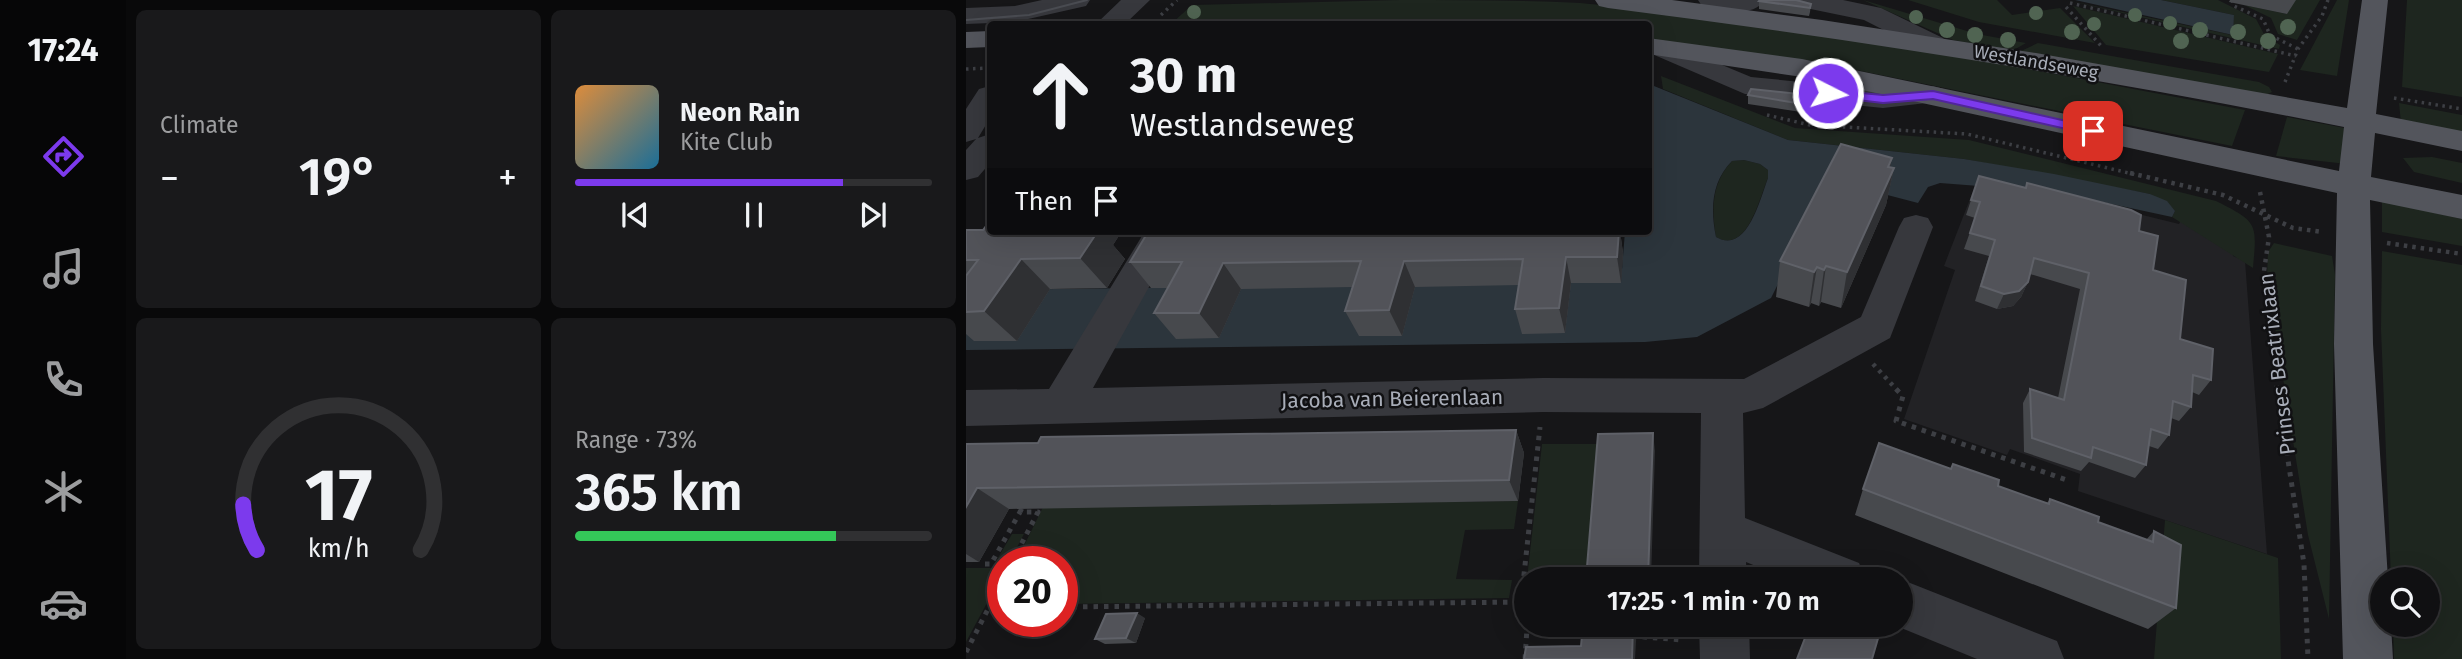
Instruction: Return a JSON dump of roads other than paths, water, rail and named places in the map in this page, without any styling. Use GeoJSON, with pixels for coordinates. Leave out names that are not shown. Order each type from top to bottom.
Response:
{"type":"FeatureCollection","features":[{"type":"Feature","properties":{"kind":"main road","name":"Westlandseweg"},"geometry":{"type":"LineString","coordinates":[[1608,0],[1690,4],[1933,44],[2361,120],[2462,141]]}},
{"type":"Feature","properties":{"kind":"main road"},"geometry":{"type":"LineString","coordinates":[[2368,659],[2358,469],[2352,237],[2361,120],[2375,0]]}},
{"type":"Feature","properties":{"kind":"main road"},"geometry":{"type":"LineString","coordinates":[[966,40],[987,39]]}},
{"type":"Feature","properties":{"kind":"main road"},"geometry":{"type":"LineString","coordinates":[[1933,95],[2262,167],[2462,207]]}},
{"type":"Feature","properties":{"kind":"street"},"geometry":{"type":"LineString","coordinates":[[966,16],[1015,14],[1079,0]]}},
{"type":"Feature","properties":{"kind":"street"},"geometry":{"type":"LineString","coordinates":[[1055,21],[1079,0]]}},
{"type":"Feature","properties":{"kind":"street"},"geometry":{"type":"LineString","coordinates":[[1073,21],[1079,0]]}},
{"type":"Feature","properties":{"kind":"street"},"geometry":{"type":"LineString","coordinates":[[1112,21],[1137,0]]}},
{"type":"Feature","properties":{"kind":"street"},"geometry":{"type":"LineString","coordinates":[[1711,0],[1741,4],[1752,0]]}},
{"type":"Feature","properties":{"kind":"street"},"geometry":{"type":"LineString","coordinates":[[1805,0],[1872,14],[1933,44]]}},
{"type":"Feature","properties":{"kind":"street"},"geometry":{"type":"LineString","coordinates":[[1656,47],[1745,85],[1883,99],[1933,95]]}},
{"type":"Feature","properties":{"kind":"street"},"geometry":{"type":"LineString","coordinates":[[966,169],[987,103]]}},
{"type":"Feature","properties":{"kind":"street"},"geometry":{"type":"LineString","coordinates":[[975,135],[987,115]]}},
{"type":"Feature","properties":{"kind":"street","name":"Jacoba van Beierenlaan"},"geometry":{"type":"LineString","coordinates":[[966,408],[1543,395],[1749,396],[1876,327],[1916,227]]}},
{"type":"Feature","properties":{"kind":"street"},"geometry":{"type":"LineString","coordinates":[[1061,407],[1161,235]]}},
{"type":"Feature","properties":{"kind":"street"},"geometry":{"type":"LineString","coordinates":[[1722,397],[1723,567]]}},
{"type":"Feature","properties":{"kind":"street"},"geometry":{"type":"LineString","coordinates":[[1722,530],[1813,567]]}},
{"type":"Feature","properties":{"kind":"street"},"geometry":{"type":"LineString","coordinates":[[1913,608],[2039,659]]}},
{"type":"Feature","properties":{"kind":"tram line"},"geometry":{"type":"LineString","coordinates":[[966,20],[1029,15],[1087,0]]}}]}
